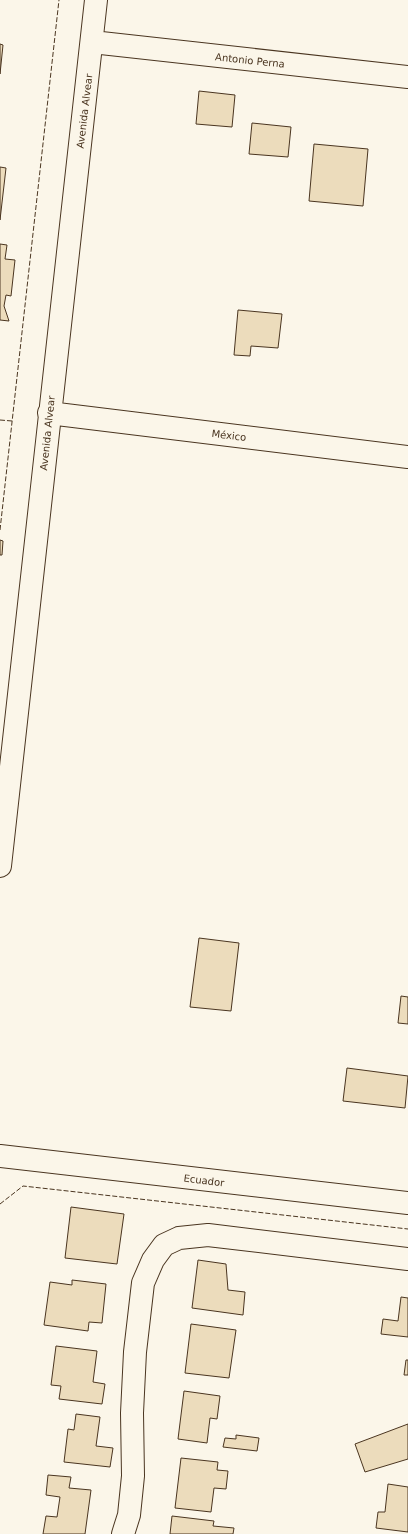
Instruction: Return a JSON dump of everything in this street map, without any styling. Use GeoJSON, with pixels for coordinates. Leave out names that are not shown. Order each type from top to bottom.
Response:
{"type":"FeatureCollection","features":[{"type":"Feature","properties":{"kind":"street","name":"Avenida Alvear"},"geometry":{"type":"LineString","coordinates":[[0,866],[96,0]]}},
{"type":"Feature","properties":{"kind":"street","name":"Antonio Perna"},"geometry":{"type":"LineString","coordinates":[[92,42],[408,77]]}},
{"type":"Feature","properties":{"kind":"street","name":"México"},"geometry":{"type":"LineString","coordinates":[[49,414],[408,457]]}},
{"type":"Feature","properties":{"kind":"street","name":"Ecuador"},"geometry":{"type":"LineString","coordinates":[[0,1156],[408,1203]]}},
{"type":"Feature","properties":{"kind":"street"},"geometry":{"type":"LineString","coordinates":[[124,1534],[133,1476],[132,1413],[135,1352],[143,1283],[153,1260],[164,1245],[179,1238],[208,1235],[408,1258]]}},
{"type":"Feature","properties":{"kind":"building"},"geometry":{"type":"Polygon","coordinates":[[[0,44],[3,45],[0,74],[0,44]]]}},
{"type":"Feature","properties":{"kind":"building"},"geometry":{"type":"Polygon","coordinates":[[[199,91],[235,95],[232,127],[196,124],[199,91]]]}},
{"type":"Feature","properties":{"kind":"building"},"geometry":{"type":"Polygon","coordinates":[[[252,123],[291,127],[288,157],[249,154],[252,123]]]}},
{"type":"Feature","properties":{"kind":"building"},"geometry":{"type":"Polygon","coordinates":[[[314,144],[368,149],[363,206],[309,201],[314,144]]]}},
{"type":"Feature","properties":{"kind":"building"},"geometry":{"type":"Polygon","coordinates":[[[0,167],[6,168],[0,220],[0,167]]]}},
{"type":"Feature","properties":{"kind":"building"},"geometry":{"type":"Polygon","coordinates":[[[0,244],[7,245],[5,259],[15,260],[11,296],[6,295],[4,306],[9,321],[0,320],[0,244]]]}},
{"type":"Feature","properties":{"kind":"building"},"geometry":{"type":"Polygon","coordinates":[[[238,310],[282,314],[278,348],[251,346],[250,356],[234,355],[238,310]]]}},
{"type":"Feature","properties":{"kind":"building"},"geometry":{"type":"Polygon","coordinates":[[[0,540],[3,541],[2,555],[0,555],[0,540]]]}},
{"type":"Feature","properties":{"kind":"building"},"geometry":{"type":"Polygon","coordinates":[[[199,938],[239,943],[231,1011],[190,1007],[199,938]]]}},
{"type":"Feature","properties":{"kind":"building"},"geometry":{"type":"Polygon","coordinates":[[[401,996],[408,997],[408,1024],[398,1023],[401,996]]]}},
{"type":"Feature","properties":{"kind":"building"},"geometry":{"type":"Polygon","coordinates":[[[347,1068],[408,1076],[405,1108],[343,1101],[347,1068]]]}},
{"type":"Feature","properties":{"kind":"building"},"geometry":{"type":"Polygon","coordinates":[[[71,1207],[124,1214],[117,1264],[65,1258],[71,1207]]]}},
{"type":"Feature","properties":{"kind":"building"},"geometry":{"type":"Polygon","coordinates":[[[198,1260],[226,1264],[228,1290],[245,1292],[243,1315],[192,1308],[198,1260]]]}},
{"type":"Feature","properties":{"kind":"building"},"geometry":{"type":"Polygon","coordinates":[[[72,1280],[106,1284],[102,1323],[89,1322],[88,1331],[44,1325],[50,1282],[72,1285],[72,1280]]]}},
{"type":"Feature","properties":{"kind":"building"},"geometry":{"type":"Polygon","coordinates":[[[401,1297],[408,1298],[408,1337],[381,1334],[383,1319],[398,1321],[401,1297]]]}},
{"type":"Feature","properties":{"kind":"building"},"geometry":{"type":"Polygon","coordinates":[[[191,1324],[236,1330],[229,1378],[185,1373],[191,1324]]]}},
{"type":"Feature","properties":{"kind":"building"},"geometry":{"type":"Polygon","coordinates":[[[56,1346],[97,1351],[93,1382],[105,1384],[102,1404],[59,1399],[61,1386],[51,1385],[56,1346]]]}},
{"type":"Feature","properties":{"kind":"building"},"geometry":{"type":"Polygon","coordinates":[[[406,1360],[408,1360],[408,1375],[404,1375],[406,1360]]]}},
{"type":"Feature","properties":{"kind":"building"},"geometry":{"type":"Polygon","coordinates":[[[184,1391],[220,1396],[217,1419],[210,1418],[207,1443],[178,1439],[184,1391]]]}},
{"type":"Feature","properties":{"kind":"building"},"geometry":{"type":"Polygon","coordinates":[[[76,1414],[100,1417],[96,1446],[113,1448],[110,1467],[64,1462],[68,1429],[74,1430],[76,1414]]]}},
{"type":"Feature","properties":{"kind":"building"},"geometry":{"type":"Polygon","coordinates":[[[408,1424],[408,1459],[365,1472],[355,1444],[408,1424]]]}},
{"type":"Feature","properties":{"kind":"building"},"geometry":{"type":"Polygon","coordinates":[[[236,1435],[259,1438],[257,1451],[223,1447],[225,1438],[236,1439],[236,1435]]]}},
{"type":"Feature","properties":{"kind":"building"},"geometry":{"type":"Polygon","coordinates":[[[181,1458],[218,1462],[217,1470],[228,1471],[226,1489],[214,1488],[211,1512],[175,1508],[181,1458]]]}},
{"type":"Feature","properties":{"kind":"building"},"geometry":{"type":"Polygon","coordinates":[[[48,1475],[71,1477],[69,1488],[91,1490],[85,1534],[43,1534],[46,1516],[57,1517],[60,1497],[46,1495],[48,1475]]]}},
{"type":"Feature","properties":{"kind":"building"},"geometry":{"type":"Polygon","coordinates":[[[388,1484],[408,1487],[408,1532],[376,1528],[378,1512],[385,1512],[388,1484]]]}},
{"type":"Feature","properties":{"kind":"building"},"geometry":{"type":"Polygon","coordinates":[[[172,1516],[214,1521],[213,1526],[234,1528],[233,1534],[170,1534],[172,1516]]]}},
{"type":"Feature","properties":{"kind":"fence"},"geometry":{"type":"LineString","coordinates":[[0,530],[59,0]]}},
{"type":"Feature","properties":{"kind":"fence"},"geometry":{"type":"LineString","coordinates":[[0,420],[12,421]]}},
{"type":"Feature","properties":{"kind":"fence"},"geometry":{"type":"LineString","coordinates":[[0,1204],[23,1186],[408,1229]]}}]}
